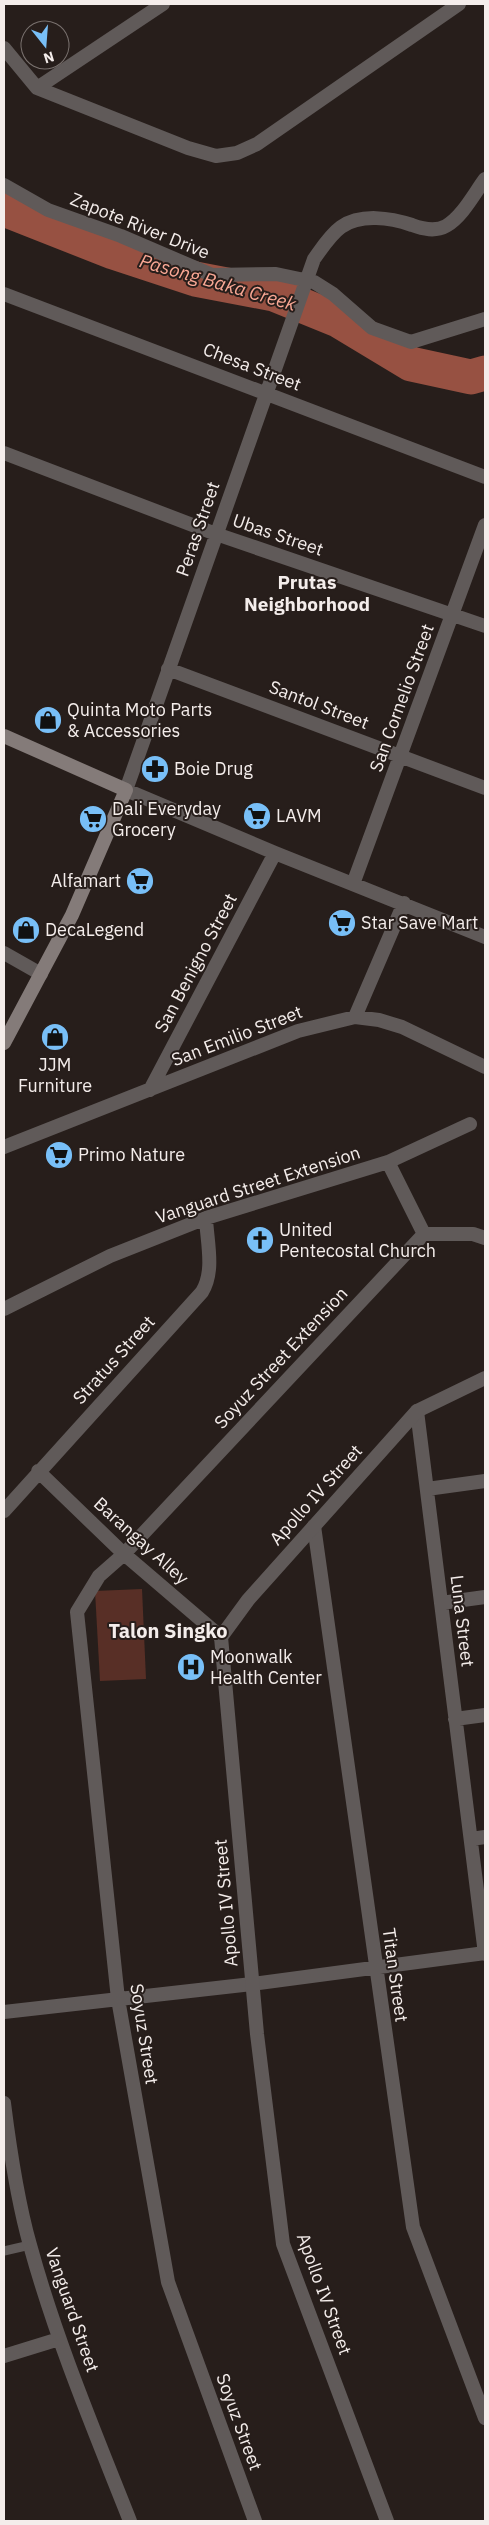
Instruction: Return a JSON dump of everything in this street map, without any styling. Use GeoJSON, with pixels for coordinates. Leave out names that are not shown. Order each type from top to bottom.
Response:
{"type":"FeatureCollection","features":[{"type":"Feature","properties":{"kind":"main road"},"geometry":{"type":"LineString","coordinates":[[4,736],[126,790],[72,915],[4,1043]]}},
{"type":"Feature","properties":{"kind":"street"},"geometry":{"type":"LineString","coordinates":[[4,48],[37,88],[188,148],[216,156],[237,153],[264,139],[459,4]]}},
{"type":"Feature","properties":{"kind":"street"},"geometry":{"type":"LineString","coordinates":[[37,88],[159,5]]}},
{"type":"Feature","properties":{"kind":"street","name":"Peras Street"},"geometry":{"type":"LineString","coordinates":[[126,790],[314,259],[328,240],[342,226],[359,220],[376,218],[394,219],[423,229],[445,227],[455,218],[485,179]]}},
{"type":"Feature","properties":{"kind":"street","name":"Zapote River Drive"},"geometry":{"type":"LineString","coordinates":[[4,185],[48,210],[122,236],[212,275],[276,274],[314,282],[333,294],[372,328],[411,342],[485,318]]}},
{"type":"Feature","properties":{"kind":"street","name":"Chesa Street"},"geometry":{"type":"LineString","coordinates":[[4,294],[266,392],[485,477]]}},
{"type":"Feature","properties":{"kind":"street","name":"Ubas Street"},"geometry":{"type":"LineString","coordinates":[[4,453],[216,534],[485,626]]}},
{"type":"Feature","properties":{"kind":"street","name":"San Cornelio Street"},"geometry":{"type":"LineString","coordinates":[[353,884],[485,525]]}},
{"type":"Feature","properties":{"kind":"street","name":"Santol Street"},"geometry":{"type":"LineString","coordinates":[[168,669],[485,788]]}},
{"type":"Feature","properties":{"kind":"street"},"geometry":{"type":"LineString","coordinates":[[126,790],[275,853],[485,937]]}},
{"type":"Feature","properties":{"kind":"street","name":"San Benigno Street"},"geometry":{"type":"LineString","coordinates":[[150,1090],[275,853]]}},
{"type":"Feature","properties":{"kind":"street"},"geometry":{"type":"LineString","coordinates":[[355,1017],[404,903]]}},
{"type":"Feature","properties":{"kind":"street"},"geometry":{"type":"LineString","coordinates":[[4,953],[41,974]]}},
{"type":"Feature","properties":{"kind":"street","name":"San Emilio Street"},"geometry":{"type":"LineString","coordinates":[[4,1147],[298,1031],[355,1017],[379,1020],[402,1027],[485,1067]]}},
{"type":"Feature","properties":{"kind":"street","name":"Vanguard Street Extension"},"geometry":{"type":"LineString","coordinates":[[4,1309],[110,1256],[206,1218],[388,1162],[470,1124]]}},
{"type":"Feature","properties":{"kind":"street"},"geometry":{"type":"LineString","coordinates":[[388,1162],[424,1234],[473,1234],[485,1238]]}},
{"type":"Feature","properties":{"kind":"street","name":"Stratus Street"},"geometry":{"type":"LineString","coordinates":[[4,1511],[38,1471],[202,1292],[208,1282],[209,1267],[206,1218]]}},
{"type":"Feature","properties":{"kind":"street","name":"Soyuz Street Extension"},"geometry":{"type":"LineString","coordinates":[[124,1554],[424,1234]]}},
{"type":"Feature","properties":{"kind":"street","name":"Apollo IV Street"},"geometry":{"type":"LineString","coordinates":[[387,2521],[283,2244],[252,1984],[221,1637],[248,1600],[416,1410],[485,1378]]}},
{"type":"Feature","properties":{"kind":"street","name":"Luna Street"},"geometry":{"type":"LineString","coordinates":[[416,1410],[485,1954]]}},
{"type":"Feature","properties":{"kind":"street","name":"Barangay Alley"},"geometry":{"type":"LineString","coordinates":[[38,1471],[124,1554],[221,1637]]}},
{"type":"Feature","properties":{"kind":"street"},"geometry":{"type":"LineString","coordinates":[[426,1489],[485,1481]]}},
{"type":"Feature","properties":{"kind":"street","name":"Titan Street"},"geometry":{"type":"LineString","coordinates":[[314,1526],[413,2227],[485,2418]]}},
{"type":"Feature","properties":{"kind":"street","name":"Soyuz Street"},"geometry":{"type":"LineString","coordinates":[[124,1554],[99,1576],[77,1612],[118,1999],[168,2282],[255,2521]]}},
{"type":"Feature","properties":{"kind":"street"},"geometry":{"type":"LineString","coordinates":[[441,1603],[485,1597]]}},
{"type":"Feature","properties":{"kind":"street"},"geometry":{"type":"LineString","coordinates":[[455,1719],[485,1715]]}},
{"type":"Feature","properties":{"kind":"street"},"geometry":{"type":"LineString","coordinates":[[471,1839],[485,1836]]}},
{"type":"Feature","properties":{"kind":"street"},"geometry":{"type":"LineString","coordinates":[[4,2012],[252,1984],[485,1954]]}},
{"type":"Feature","properties":{"kind":"street","name":"Vanguard Street"},"geometry":{"type":"LineString","coordinates":[[4,2103],[7,2159],[30,2245],[60,2339],[130,2521]]}},
{"type":"Feature","properties":{"kind":"street"},"geometry":{"type":"LineString","coordinates":[[4,2356],[60,2339]]}},
{"type":"Feature","properties":{"kind":"lane"},"geometry":{"type":"LineString","coordinates":[[4,2251],[30,2245]]}},
{"type":"Feature","properties":{"kind":"shaded area"},"geometry":{"type":"Polygon","coordinates":[[[142,1589],[146,1679],[100,1681],[95,1591],[142,1589]]]}},
{"type":"Feature","properties":{"kind":"waterway","name":"Pasong Baka Creek"},"geometry":{"type":"LineString","coordinates":[[4,209],[113,252],[195,279],[274,294],[338,320],[411,364],[471,377],[485,373]]}},
{"type":"Feature","properties":{"kind":"place","name":"Quinta Moto Parts & Accessories"},"geometry":{"type":"Point","coordinates":[48,720]}},
{"type":"Feature","properties":{"kind":"place","name":"Boie Drug"},"geometry":{"type":"Point","coordinates":[155,769]}},
{"type":"Feature","properties":{"kind":"place","name":"LAVM"},"geometry":{"type":"Point","coordinates":[257,816]}},
{"type":"Feature","properties":{"kind":"place","name":"Dali Everyday Grocery"},"geometry":{"type":"Point","coordinates":[93,819]}},
{"type":"Feature","properties":{"kind":"place","name":"Alfamart"},"geometry":{"type":"Point","coordinates":[140,881]}},
{"type":"Feature","properties":{"kind":"place","name":"Star Save Mart"},"geometry":{"type":"Point","coordinates":[342,923]}},
{"type":"Feature","properties":{"kind":"place","name":"DecaLegend"},"geometry":{"type":"Point","coordinates":[26,930]}},
{"type":"Feature","properties":{"kind":"place","name":"JJM Furniture"},"geometry":{"type":"Point","coordinates":[55,1037]}},
{"type":"Feature","properties":{"kind":"place","name":"Primo Nature"},"geometry":{"type":"Point","coordinates":[59,1155]}},
{"type":"Feature","properties":{"kind":"place","name":"United Pentecostal Church"},"geometry":{"type":"Point","coordinates":[260,1240]}},
{"type":"Feature","properties":{"kind":"place","name":"Moonwalk Health Center"},"geometry":{"type":"Point","coordinates":[191,1667]}},
{"type":"Feature","properties":{"kind":"district","name":"Prutas Neighborhood"},"geometry":{"type":"Point","coordinates":[307,593]}},
{"type":"Feature","properties":{"kind":"district","name":"Talon Singko"},"geometry":{"type":"Point","coordinates":[168,1631]}}]}
